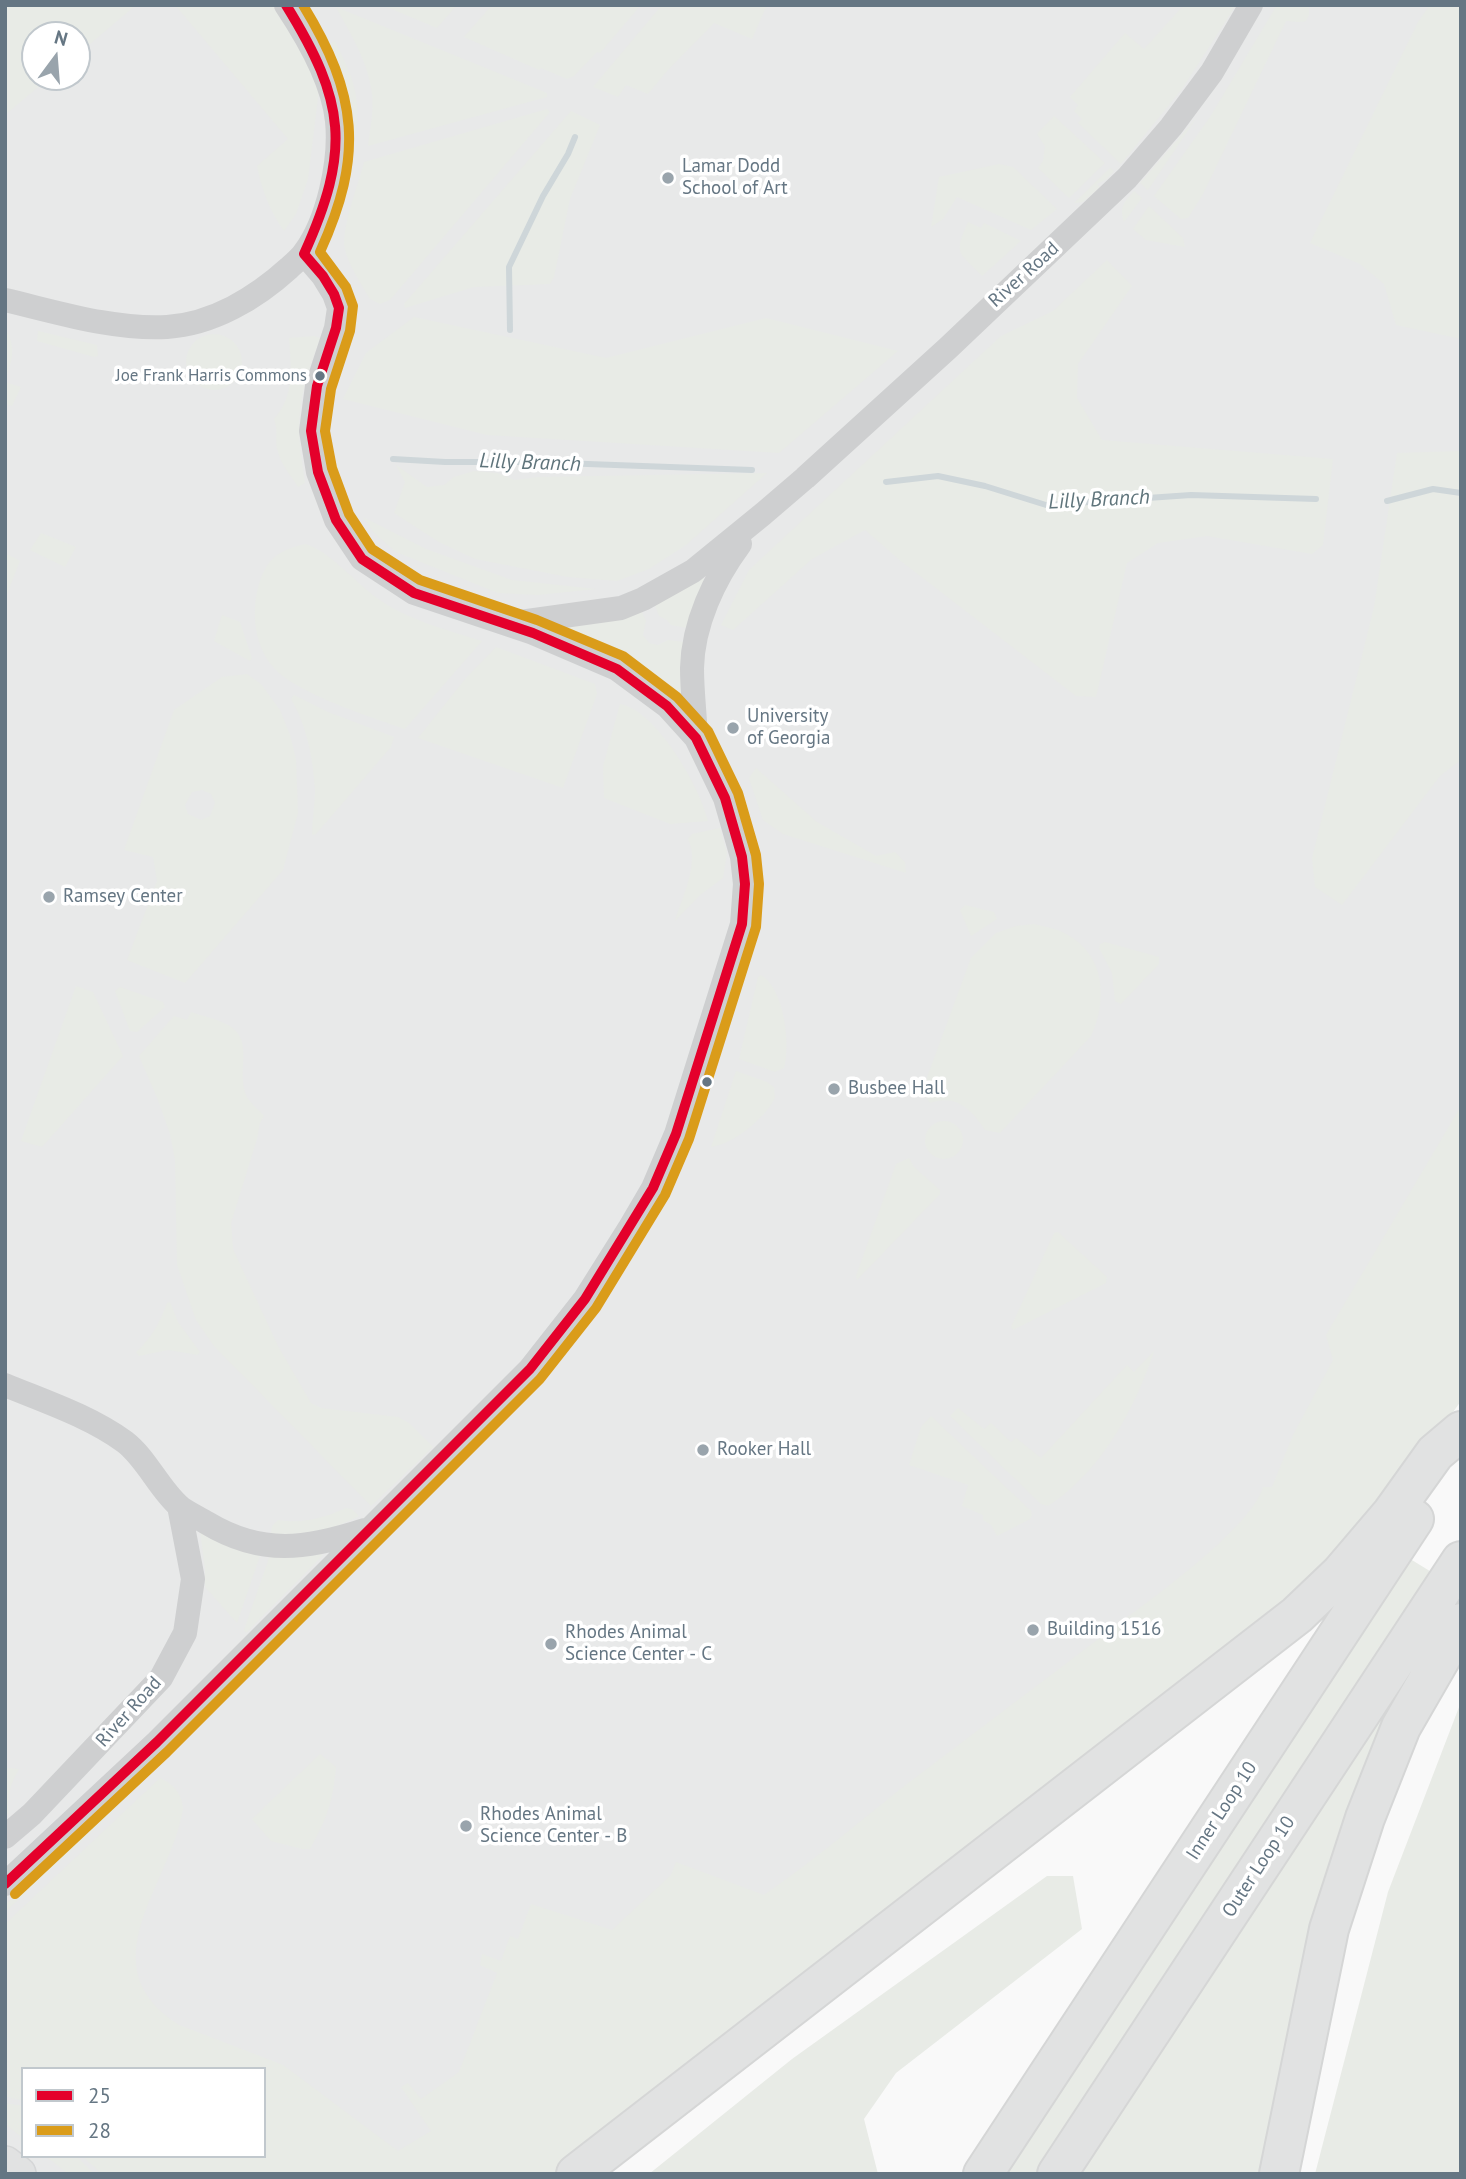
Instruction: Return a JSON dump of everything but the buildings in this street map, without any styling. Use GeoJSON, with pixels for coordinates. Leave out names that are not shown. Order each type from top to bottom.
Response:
{"type":"FeatureCollection","features":[{"type":"Feature","properties":{"kind":"highway"},"geometry":{"type":"LineString","coordinates":[[576,2174],[1297,1615],[1340,1574],[1392,1513],[1435,1453],[1461,1431]]}},
{"type":"Feature","properties":{"kind":"highway","name":"Inner Loop 10"},"geometry":{"type":"LineString","coordinates":[[983,2174],[1461,1447]]}},
{"type":"Feature","properties":{"kind":"highway","name":"Outer Loop 10"},"geometry":{"type":"LineString","coordinates":[[1057,2174],[1461,1561]]}},
{"type":"Feature","properties":{"kind":"highway"},"geometry":{"type":"LineString","coordinates":[[1279,2174],[1329,1929],[1365,1818],[1401,1727],[1461,1623]]}},
{"type":"Feature","properties":{"kind":"main road"},"geometry":{"type":"LineString","coordinates":[[5,2164],[18,2174]]}},
{"type":"Feature","properties":{"kind":"street"},"geometry":{"type":"LineString","coordinates":[[5,300],[120,326],[168,327],[207,318],[239,304],[269,286],[304,254],[320,223],[334,176],[337,120],[330,92],[319,66],[286,5]]}},
{"type":"Feature","properties":{"kind":"street","name":"River Road"},"geometry":{"type":"LineString","coordinates":[[505,623],[621,608],[693,571],[763,514],[938,357],[1127,178],[1171,127],[1212,72],[1251,5]]}},
{"type":"Feature","properties":{"kind":"street","name":"River Road"},"geometry":{"type":"LineString","coordinates":[[5,1884],[157,1742],[530,1369],[560,1333],[653,1188],[676,1135],[742,924],[745,884],[742,857],[725,798],[696,738],[667,706],[622,671],[583,653],[505,623],[414,593],[362,559],[336,520],[318,472],[311,431],[317,386],[336,328],[339,309],[323,276],[304,254]]}},
{"type":"Feature","properties":{"kind":"street","name":"River Road"},"geometry":{"type":"LineString","coordinates":[[696,738],[692,667],[700,622],[723,567],[763,514]]}},
{"type":"Feature","properties":{"kind":"street"},"geometry":{"type":"LineString","coordinates":[[5,1385],[90,1421],[127,1444],[179,1506]]}},
{"type":"Feature","properties":{"kind":"street","name":"River Road"},"geometry":{"type":"LineString","coordinates":[[179,1506],[228,1535],[258,1545],[329,1542],[369,1529]]}},
{"type":"Feature","properties":{"kind":"street","name":"River Road"},"geometry":{"type":"LineString","coordinates":[[5,1837],[32,1814],[162,1678],[185,1633],[192,1578],[179,1506]]}},
{"type":"Feature","properties":{"kind":"shaded area","name":"University of Georgia"},"geometry":{"type":"Polygon","coordinates":[[[5,5],[1461,5],[1461,1378],[535,2174],[5,2174],[5,5]]]}},
{"type":"Feature","properties":{"kind":"shaded area"},"geometry":{"type":"Polygon","coordinates":[[[8,5],[136,5],[91,43],[91,21],[21,21],[21,91],[33,91],[5,115],[5,8],[8,5]]]}},
{"type":"Feature","properties":{"kind":"shaded area"},"geometry":{"type":"Polygon","coordinates":[[[175,5],[274,5],[296,39],[319,90],[308,179],[296,214],[284,231],[267,200],[257,166],[288,139],[175,5]]]}},
{"type":"Feature","properties":{"kind":"shaded area"},"geometry":{"type":"Polygon","coordinates":[[[382,5],[457,5],[437,28],[382,5]]]}},
{"type":"Feature","properties":{"kind":"shaded area"},"geometry":{"type":"Polygon","coordinates":[[[492,5],[641,5],[600,53],[597,52],[574,76],[567,79],[541,68],[539,70],[464,37],[492,5]]]}},
{"type":"Feature","properties":{"kind":"shaded area"},"geometry":{"type":"Polygon","coordinates":[[[662,5],[767,5],[752,39],[714,23],[648,94],[626,85],[618,97],[593,87],[662,5]]]}},
{"type":"Feature","properties":{"kind":"shaded area"},"geometry":{"type":"Polygon","coordinates":[[[1184,5],[1236,5],[1182,89],[1121,164],[1078,123],[1082,119],[1074,111],[1078,105],[1070,97],[1125,33],[1144,49],[1184,5]]]}},
{"type":"Feature","properties":{"kind":"shaded area"},"geometry":{"type":"Polygon","coordinates":[[[1277,5],[1309,5],[1309,15],[1306,21],[1286,21],[1203,194],[1188,218],[1181,219],[1154,196],[1210,117],[1277,5]]]}},
{"type":"Feature","properties":{"kind":"shaded area"},"geometry":{"type":"Polygon","coordinates":[[[1430,5],[1461,5],[1461,339],[1396,325],[1384,284],[1360,264],[1310,243],[1418,22],[1430,5]]]}},
{"type":"Feature","properties":{"kind":"shaded area"},"geometry":{"type":"Polygon","coordinates":[[[336,7],[547,93],[547,97],[368,146],[372,107],[370,83],[358,50],[336,7]]]}},
{"type":"Feature","properties":{"kind":"shaded area"},"geometry":{"type":"Polygon","coordinates":[[[335,41],[356,94],[357,119],[353,150],[346,96],[327,45],[335,41]]]}},
{"type":"Feature","properties":{"kind":"shaded area"},"geometry":{"type":"Polygon","coordinates":[[[547,109],[550,112],[390,300],[380,304],[370,299],[349,261],[344,241],[347,219],[364,162],[547,109]]]}},
{"type":"Feature","properties":{"kind":"shaded area"},"geometry":{"type":"Polygon","coordinates":[[[571,111],[600,125],[570,199],[554,277],[550,284],[474,287],[405,308],[404,304],[571,111]]]}},
{"type":"Feature","properties":{"kind":"shaded area"},"geometry":{"type":"Polygon","coordinates":[[[1054,116],[1105,163],[1069,198],[1038,168],[1043,161],[1045,146],[1037,134],[1054,116]]]}},
{"type":"Feature","properties":{"kind":"shaded area"},"geometry":{"type":"Polygon","coordinates":[[[1197,117],[1148,190],[1140,183],[1197,117]]]}},
{"type":"Feature","properties":{"kind":"shaded area"},"geometry":{"type":"Polygon","coordinates":[[[999,164],[1013,167],[1057,209],[1031,230],[957,197],[943,219],[931,227],[939,177],[999,164]]]}},
{"type":"Feature","properties":{"kind":"shaded area"},"geometry":{"type":"Polygon","coordinates":[[[1110,168],[1114,171],[1107,179],[1097,184],[1100,187],[1083,202],[1074,203],[1110,168]]]}},
{"type":"Feature","properties":{"kind":"shaded area"},"geometry":{"type":"Polygon","coordinates":[[[1134,191],[1142,198],[1124,222],[1123,205],[1134,191]]]}},
{"type":"Feature","properties":{"kind":"shaded area"},"geometry":{"type":"Polygon","coordinates":[[[1149,206],[1183,238],[1185,247],[1146,240],[1133,229],[1149,206]]]}},
{"type":"Feature","properties":{"kind":"shaded area"},"geometry":{"type":"Polygon","coordinates":[[[968,222],[981,228],[984,223],[1021,241],[982,276],[961,252],[961,241],[968,222]]]}},
{"type":"Feature","properties":{"kind":"shaded area"},"geometry":{"type":"Polygon","coordinates":[[[1107,260],[1132,286],[1078,364],[1077,398],[1102,440],[1333,459],[1323,545],[1312,554],[1207,536],[1158,543],[1127,563],[1096,697],[1076,696],[902,562],[865,530],[812,559],[733,630],[721,625],[749,570],[1001,336],[1053,311],[1107,260]]]}},
{"type":"Feature","properties":{"kind":"shaded area"},"geometry":{"type":"Polygon","coordinates":[[[414,317],[606,358],[766,318],[898,351],[779,453],[487,435],[343,399],[366,353],[414,317]]]}},
{"type":"Feature","properties":{"kind":"shaded area"},"geometry":{"type":"Polygon","coordinates":[[[5,328],[11,342],[12,354],[5,381],[5,328]]]}},
{"type":"Feature","properties":{"kind":"shaded area"},"geometry":{"type":"Polygon","coordinates":[[[38,331],[97,345],[98,356],[37,341],[38,331]]]}},
{"type":"Feature","properties":{"kind":"shaded area"},"geometry":{"type":"Polygon","coordinates":[[[209,334],[219,334],[234,342],[240,351],[240,373],[234,382],[219,390],[209,390],[191,378],[186,367],[186,357],[198,339],[209,334]]]}},
{"type":"Feature","properties":{"kind":"shaded area"},"geometry":{"type":"Polygon","coordinates":[[[289,338],[320,338],[305,384],[299,421],[305,483],[298,487],[279,456],[274,419],[289,391],[289,338]]]}},
{"type":"Feature","properties":{"kind":"shaded area"},"geometry":{"type":"Polygon","coordinates":[[[5,382],[21,387],[12,406],[5,404],[5,382]]]}},
{"type":"Feature","properties":{"kind":"shaded area"},"geometry":{"type":"Polygon","coordinates":[[[1461,451],[1461,760],[1440,776],[1342,905],[1315,887],[1312,858],[1374,607],[1397,453],[1461,451]]]}},
{"type":"Feature","properties":{"kind":"shaded area"},"geometry":{"type":"Polygon","coordinates":[[[396,465],[427,487],[444,485],[454,477],[474,471],[497,473],[515,480],[538,477],[767,473],[686,545],[649,569],[617,581],[568,577],[475,559],[439,542],[394,513],[405,482],[396,465]]]}},
{"type":"Feature","properties":{"kind":"shaded area"},"geometry":{"type":"Polygon","coordinates":[[[363,517],[426,549],[512,580],[596,589],[538,595],[498,593],[396,552],[374,533],[363,517]]]}},
{"type":"Feature","properties":{"kind":"shaded area"},"geometry":{"type":"Polygon","coordinates":[[[41,533],[76,547],[65,567],[30,550],[41,533]]]}},
{"type":"Feature","properties":{"kind":"shaded area"},"geometry":{"type":"Polygon","coordinates":[[[305,544],[323,553],[389,606],[428,624],[482,641],[405,729],[336,704],[299,687],[274,668],[262,650],[256,630],[255,609],[264,570],[280,553],[305,544]]]}},
{"type":"Feature","properties":{"kind":"shaded area"},"geometry":{"type":"Polygon","coordinates":[[[5,553],[20,561],[5,599],[5,553]]]}},
{"type":"Feature","properties":{"kind":"shaded area"},"geometry":{"type":"Polygon","coordinates":[[[703,577],[687,628],[671,625],[659,616],[654,603],[703,577]]]}},
{"type":"Feature","properties":{"kind":"shaded area"},"geometry":{"type":"Polygon","coordinates":[[[640,608],[646,621],[643,635],[649,643],[658,645],[668,640],[684,642],[684,705],[672,692],[621,655],[559,628],[640,608]]]}},
{"type":"Feature","properties":{"kind":"shaded area"},"geometry":{"type":"Polygon","coordinates":[[[222,615],[240,622],[252,658],[250,661],[214,641],[222,615]]]}},
{"type":"Feature","properties":{"kind":"shaded area"},"geometry":{"type":"Polygon","coordinates":[[[496,647],[595,684],[597,694],[563,788],[418,738],[466,678],[496,647]]]}},
{"type":"Feature","properties":{"kind":"shaded area"},"geometry":{"type":"Polygon","coordinates":[[[247,674],[261,684],[280,710],[296,759],[298,813],[283,870],[185,983],[127,960],[157,881],[153,857],[124,850],[174,710],[222,677],[247,674]],[[202,790],[192,792],[185,805],[188,814],[201,820],[210,816],[215,803],[211,794],[202,790]]]}},
{"type":"Feature","properties":{"kind":"shaded area"},"geometry":{"type":"Polygon","coordinates":[[[294,695],[328,712],[394,737],[391,747],[316,834],[312,835],[315,790],[313,767],[305,731],[291,699],[294,695]]]}},
{"type":"Feature","properties":{"kind":"shaded area"},"geometry":{"type":"Polygon","coordinates":[[[620,704],[634,709],[662,735],[696,789],[708,821],[670,824],[604,798],[603,766],[620,704]]]}},
{"type":"Feature","properties":{"kind":"shaded area"},"geometry":{"type":"Polygon","coordinates":[[[756,768],[817,822],[876,856],[895,852],[905,862],[906,873],[783,834],[763,820],[749,778],[756,768]]]}},
{"type":"Feature","properties":{"kind":"shaded area"},"geometry":{"type":"Polygon","coordinates":[[[720,828],[727,853],[723,878],[700,895],[675,921],[691,869],[688,839],[692,834],[720,828]]]}},
{"type":"Feature","properties":{"kind":"shaded area"},"geometry":{"type":"Polygon","coordinates":[[[965,905],[994,912],[997,919],[971,936],[960,910],[965,905]]]}},
{"type":"Feature","properties":{"kind":"shaded area"},"geometry":{"type":"Polygon","coordinates":[[[1034,924],[1066,934],[1089,953],[1100,979],[1100,1008],[1091,1036],[1000,1133],[985,1130],[962,1105],[948,1100],[930,1103],[922,1091],[971,958],[996,933],[1016,926],[1034,924]]]}},
{"type":"Feature","properties":{"kind":"shaded area"},"geometry":{"type":"Polygon","coordinates":[[[1105,942],[1159,957],[1159,964],[1121,1004],[1115,1001],[1112,973],[1099,948],[1100,944],[1105,942]]]}},
{"type":"Feature","properties":{"kind":"shaded area"},"geometry":{"type":"Polygon","coordinates":[[[761,975],[775,992],[784,1018],[786,1058],[784,1068],[775,1072],[739,1059],[758,977],[761,975]]]}},
{"type":"Feature","properties":{"kind":"shaded area"},"geometry":{"type":"Polygon","coordinates":[[[76,986],[93,992],[123,1056],[42,1147],[21,1141],[76,986]]]}},
{"type":"Feature","properties":{"kind":"shaded area"},"geometry":{"type":"Polygon","coordinates":[[[120,987],[163,1002],[165,1007],[137,1032],[130,1031],[115,991],[120,987]]]}},
{"type":"Feature","properties":{"kind":"shaded area"},"geometry":{"type":"Polygon","coordinates":[[[191,1012],[224,1023],[237,1032],[243,1049],[245,1091],[264,1116],[231,1223],[233,1249],[278,1346],[311,1403],[321,1408],[398,1417],[409,1423],[433,1447],[371,1506],[214,1346],[196,1320],[177,1265],[175,1160],[170,1134],[139,1056],[174,1016],[187,1020],[191,1012]]]}},
{"type":"Feature","properties":{"kind":"shaded area"},"geometry":{"type":"Polygon","coordinates":[[[736,1071],[767,1082],[774,1087],[775,1098],[763,1114],[739,1136],[711,1147],[736,1071]]]}},
{"type":"Feature","properties":{"kind":"shaded area"},"geometry":{"type":"Polygon","coordinates":[[[1461,1106],[1461,1401],[1340,1560],[553,2174],[102,2174],[84,2158],[266,2158],[266,2067],[21,2067],[21,2100],[5,2097],[5,1924],[160,1778],[176,1790],[183,1809],[175,1838],[141,1924],[136,1951],[139,1977],[152,2002],[179,2025],[283,2065],[398,2151],[431,2131],[401,2087],[408,2083],[421,2099],[459,2072],[497,1973],[480,1965],[482,1954],[501,1961],[510,1936],[518,1939],[531,1904],[612,1930],[671,1875],[676,1862],[764,1895],[1166,1588],[1238,1525],[1254,1505],[1263,1487],[1272,1487],[1293,1435],[1333,1360],[1326,1335],[1461,1106]]]}},
{"type":"Feature","properties":{"kind":"shaded area"},"geometry":{"type":"Polygon","coordinates":[[[944,1121],[957,1127],[963,1140],[957,1153],[944,1159],[931,1153],[925,1140],[931,1127],[944,1121]]]}},
{"type":"Feature","properties":{"kind":"shaded area"},"geometry":{"type":"Polygon","coordinates":[[[909,1158],[914,1167],[940,1190],[940,1194],[857,1280],[856,1276],[896,1164],[909,1158]]]}},
{"type":"Feature","properties":{"kind":"shaded area"},"geometry":{"type":"Polygon","coordinates":[[[1058,1232],[1107,1277],[1106,1283],[1013,1330],[1011,1327],[1054,1233],[1058,1232]]]}},
{"type":"Feature","properties":{"kind":"shaded area"},"geometry":{"type":"Polygon","coordinates":[[[170,1302],[178,1322],[200,1352],[198,1355],[168,1350],[139,1356],[136,1352],[151,1335],[167,1303],[170,1302]]]}},
{"type":"Feature","properties":{"kind":"shaded area"},"geometry":{"type":"Polygon","coordinates":[[[1154,1351],[1137,1395],[1114,1438],[1084,1476],[1048,1506],[1041,1504],[950,1416],[958,1408],[984,1429],[991,1423],[1011,1442],[1016,1438],[1041,1458],[1127,1365],[1134,1372],[1154,1351]]]}},
{"type":"Feature","properties":{"kind":"shaded area"},"geometry":{"type":"Polygon","coordinates":[[[931,1416],[1031,1511],[1030,1519],[997,1536],[991,1525],[983,1520],[983,1515],[962,1506],[968,1485],[909,1465],[921,1427],[931,1416]]]}},
{"type":"Feature","properties":{"kind":"shaded area"},"geometry":{"type":"Polygon","coordinates":[[[346,1508],[352,1509],[359,1516],[316,1531],[271,1534],[272,1526],[278,1520],[313,1519],[346,1508]]]}},
{"type":"Feature","properties":{"kind":"shaded area"},"geometry":{"type":"Polygon","coordinates":[[[200,1531],[261,1553],[237,1623],[205,1587],[200,1531]]]}},
{"type":"Feature","properties":{"kind":"shaded area"},"geometry":{"type":"Polygon","coordinates":[[[270,1555],[323,1555],[246,1633],[244,1630],[270,1555]]]}},
{"type":"Feature","properties":{"kind":"shaded area"},"geometry":{"type":"Polygon","coordinates":[[[1407,1557],[1433,1573],[1036,2174],[998,2174],[1407,1557]]]}},
{"type":"Feature","properties":{"kind":"shaded area"},"geometry":{"type":"Polygon","coordinates":[[[1446,1609],[1269,2174],[1075,2174],[1446,1609]]]}},
{"type":"Feature","properties":{"kind":"shaded area"},"geometry":{"type":"Polygon","coordinates":[[[1461,1702],[1461,2174],[1315,2174],[1388,1892],[1461,1702]]]}},
{"type":"Feature","properties":{"kind":"shaded area"},"geometry":{"type":"Polygon","coordinates":[[[320,1754],[336,1767],[335,1779],[328,1810],[310,1849],[271,1841],[252,1819],[320,1754]]]}},
{"type":"Feature","properties":{"kind":"shaded area"},"geometry":{"type":"Polygon","coordinates":[[[5,1769],[19,1769],[10,1790],[9,1813],[5,1816],[5,1769]]]}},
{"type":"Feature","properties":{"kind":"shaded area"},"geometry":{"type":"Polygon","coordinates":[[[147,1777],[5,1912],[5,1905],[135,1780],[147,1777]]]}},
{"type":"Feature","properties":{"kind":"shaded area"},"geometry":{"type":"Polygon","coordinates":[[[1047,1876],[1073,1876],[1082,1929],[896,2073],[864,2119],[878,2174],[649,2174],[792,2059],[1047,1876]]]}},
{"type":"Feature","properties":{"kind":"shaded area"},"geometry":{"type":"Polygon","coordinates":[[[5,2103],[21,2106],[21,2136],[5,2124],[5,2103]]]}},
{"type":"Feature","properties":{"kind":"shaded area"},"geometry":{"type":"Polygon","coordinates":[[[48,2158],[78,2158],[94,2174],[68,2174],[48,2158]]]}},
{"type":"Feature","properties":{"kind":"waterway"},"geometry":{"type":"LineString","coordinates":[[510,330],[509,267],[575,137]]}},
{"type":"Feature","properties":{"kind":"waterway","name":"Lilly Branch"},"geometry":{"type":"LineString","coordinates":[[393,459],[752,470]]}},
{"type":"Feature","properties":{"kind":"waterway","name":"Lilly Branch"},"geometry":{"type":"LineString","coordinates":[[886,482],[938,476],[985,486],[1046,505],[1191,495],[1316,499]]}},
{"type":"Feature","properties":{"kind":"waterway","name":"Lilly Branch"},"geometry":{"type":"LineString","coordinates":[[1387,501],[1433,489],[1461,493]]}},
{"type":"Feature","properties":{"kind":"transit line","name":"25"},"geometry":{"type":"LineString","coordinates":[[5,1884],[157,1742],[530,1369],[585,1299],[653,1188],[676,1134],[742,924],[745,884],[742,857],[725,798],[696,738],[667,706],[617,669],[533,633],[414,593],[362,559],[336,520],[318,472],[311,431],[317,386],[336,328],[339,308],[323,276],[304,254],[329,185],[335,155],[335,127],[321,70],[286,5]]}},
{"type":"Feature","properties":{"kind":"transit line","name":"28"},"geometry":{"type":"LineString","coordinates":[[15,1894],[167,1752],[540,1379],[596,1308],[665,1195],[689,1139],[756,927],[759,884],[756,855],[738,793],[708,731],[677,697],[623,656],[537,620],[420,580],[372,549],[349,514],[332,468],[325,431],[331,389],[350,331],[353,306],[346,287],[320,252],[344,185],[349,126],[335,68],[303,5]]}},
{"type":"Feature","properties":{"kind":"place","name":"Lamar Dodd School of Art"},"geometry":{"type":"Point","coordinates":[668,178]}},
{"type":"Feature","properties":{"kind":"place","name":"Joe Frank Harris Commons"},"geometry":{"type":"Point","coordinates":[320,376]}},
{"type":"Feature","properties":{"kind":"place","name":"University of Georgia"},"geometry":{"type":"Point","coordinates":[733,728]}},
{"type":"Feature","properties":{"kind":"place","name":"Ramsey Center"},"geometry":{"type":"Point","coordinates":[49,897]}},
{"type":"Feature","properties":{"kind":"place","name":"Busbee Hall"},"geometry":{"type":"Point","coordinates":[834,1089]}},
{"type":"Feature","properties":{"kind":"place","name":"Rooker Hall"},"geometry":{"type":"Point","coordinates":[703,1450]}},
{"type":"Feature","properties":{"kind":"place","name":"Building 1516"},"geometry":{"type":"Point","coordinates":[1033,1630]}},
{"type":"Feature","properties":{"kind":"place","name":"Rhodes Animal Science Center - C"},"geometry":{"type":"Point","coordinates":[551,1644]}},
{"type":"Feature","properties":{"kind":"place","name":"Rhodes Animal Science Center - B"},"geometry":{"type":"Point","coordinates":[466,1826]}}]}
